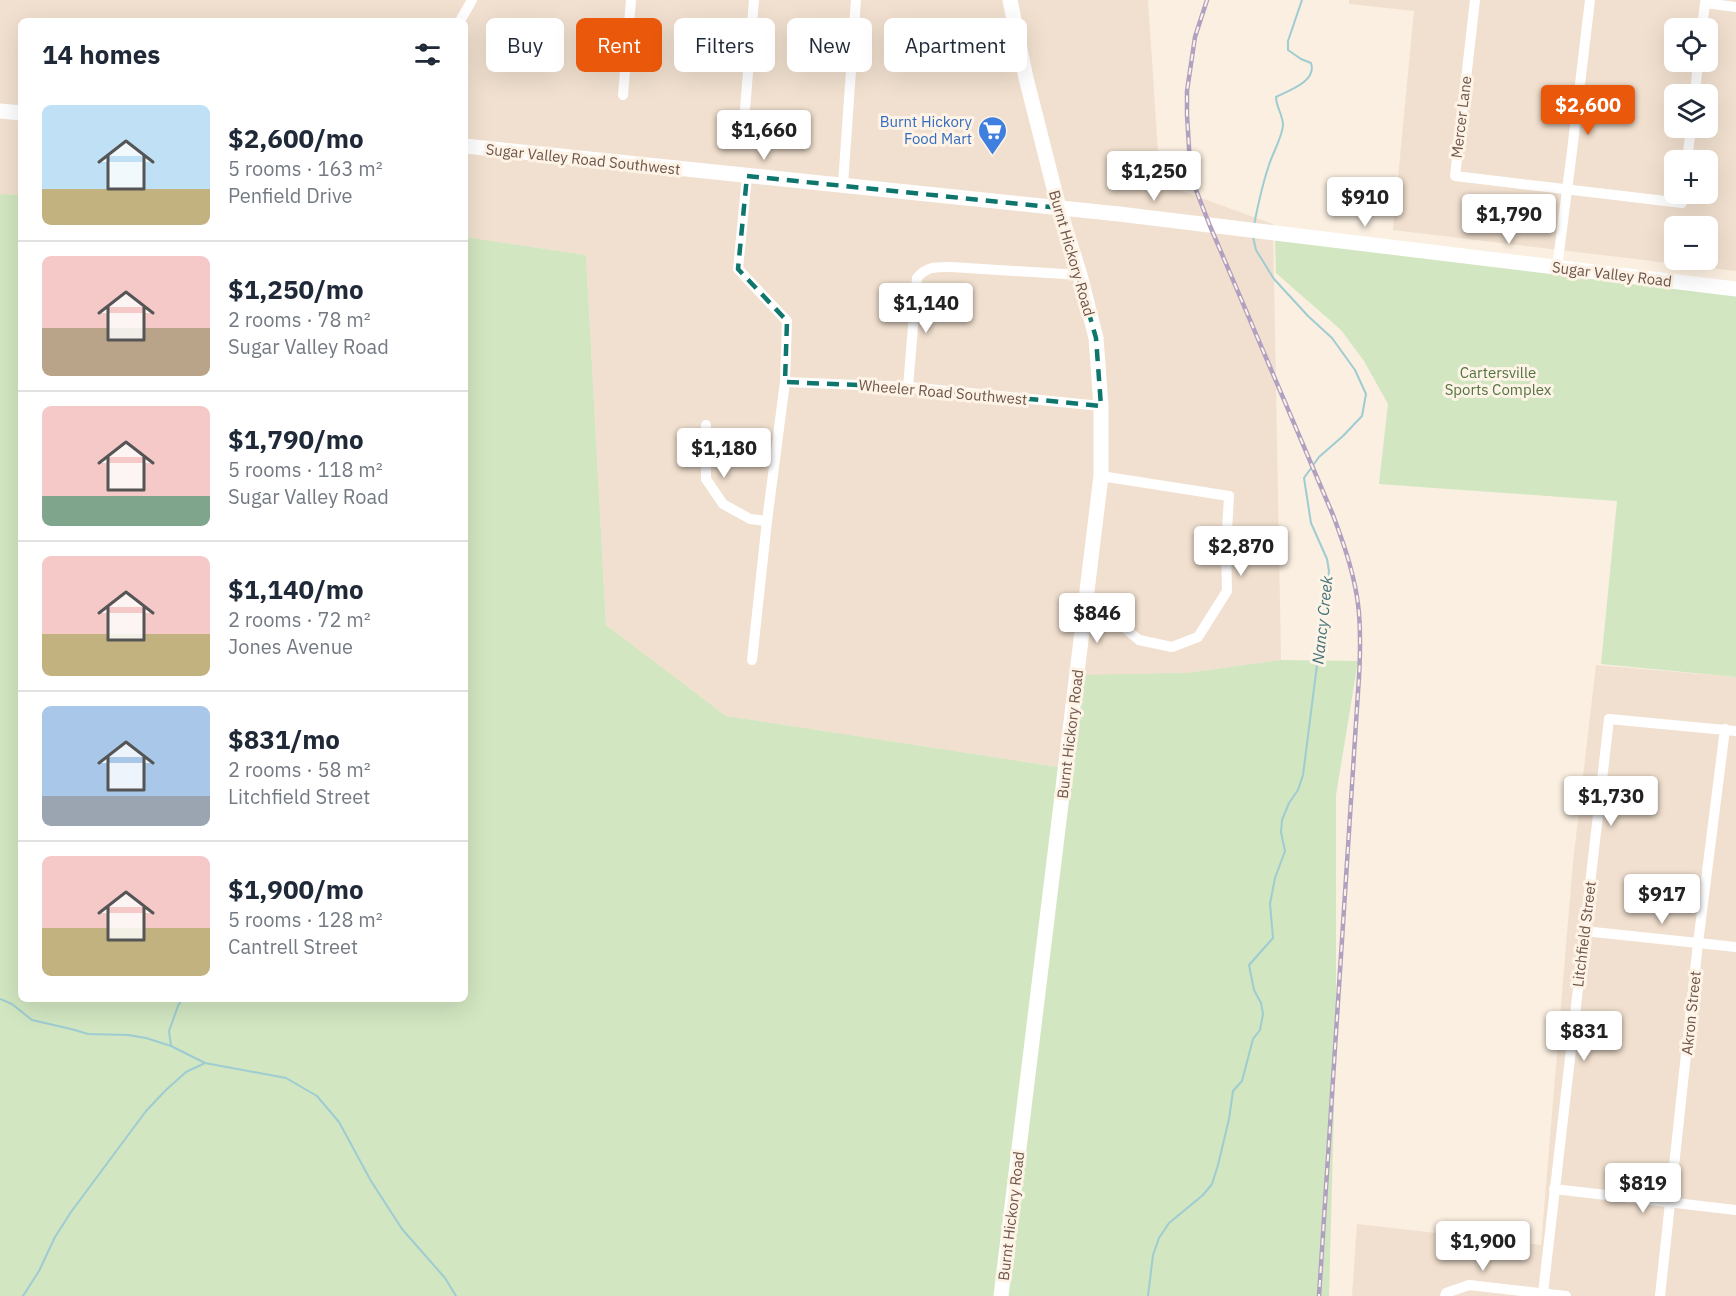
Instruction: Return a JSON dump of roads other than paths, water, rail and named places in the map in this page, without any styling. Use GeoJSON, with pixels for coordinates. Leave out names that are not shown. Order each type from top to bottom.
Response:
{"type":"FeatureCollection","features":[{"type":"Feature","properties":{"kind":"main road","name":"Burnt Hickory Road"},"geometry":{"type":"LineString","coordinates":[[1001,1296],[1101,476],[1101,406],[1096,338],[1080,275],[1059,208],[1026,78],[1010,0]]}},
{"type":"Feature","properties":{"kind":"main road"},"geometry":{"type":"LineString","coordinates":[[0,111],[18,112]]}},
{"type":"Feature","properties":{"kind":"main road","name":"Sugar Valley Road Southwest"},"geometry":{"type":"LineString","coordinates":[[468,146],[1059,208]]}},
{"type":"Feature","properties":{"kind":"main road","name":"Sugar Valley Road"},"geometry":{"type":"LineString","coordinates":[[1059,208],[1736,289]]}},
{"type":"Feature","properties":{"kind":"street"},"geometry":{"type":"LineString","coordinates":[[462,18],[472,0]]}},
{"type":"Feature","properties":{"kind":"street"},"geometry":{"type":"LineString","coordinates":[[623,95],[631,0]]}},
{"type":"Feature","properties":{"kind":"street"},"geometry":{"type":"LineString","coordinates":[[746,109],[754,0]]}},
{"type":"Feature","properties":{"kind":"street"},"geometry":{"type":"LineString","coordinates":[[843,184],[856,0]]}},
{"type":"Feature","properties":{"kind":"street","name":"Mercer Lane"},"geometry":{"type":"LineString","coordinates":[[1475,0],[1455,176],[1664,201]]}},
{"type":"Feature","properties":{"kind":"street"},"geometry":{"type":"LineString","coordinates":[[1557,268],[1590,0]]}},
{"type":"Feature","properties":{"kind":"street"},"geometry":{"type":"LineString","coordinates":[[1703,18],[1705,3],[1736,7]]}},
{"type":"Feature","properties":{"kind":"street"},"geometry":{"type":"LineString","coordinates":[[747,176],[738,269],[787,321],[785,382],[752,660]]}},
{"type":"Feature","properties":{"kind":"street"},"geometry":{"type":"LineString","coordinates":[[908,387],[917,278],[926,269],[935,267],[1080,275]]}},
{"type":"Feature","properties":{"kind":"street","name":"Wheeler Road Southwest"},"geometry":{"type":"LineString","coordinates":[[785,382],[908,387],[1101,406]]}},
{"type":"Feature","properties":{"kind":"street"},"geometry":{"type":"LineString","coordinates":[[706,425],[706,479],[723,504],[750,519],[767,521]]}},
{"type":"Feature","properties":{"kind":"street"},"geometry":{"type":"LineString","coordinates":[[1087,596],[1139,640],[1172,647],[1198,638],[1227,591],[1226,548],[1229,496],[1101,476]]}},
{"type":"Feature","properties":{"kind":"street","name":"Litchfield Street"},"geometry":{"type":"LineString","coordinates":[[1543,1293],[1610,719],[1730,730]]}},
{"type":"Feature","properties":{"kind":"street","name":"Akron Street"},"geometry":{"type":"LineString","coordinates":[[1660,1296],[1698,943],[1730,730]]}},
{"type":"Feature","properties":{"kind":"street"},"geometry":{"type":"LineString","coordinates":[[1584,931],[1736,947]]}},
{"type":"Feature","properties":{"kind":"street"},"geometry":{"type":"LineString","coordinates":[[1554,1190],[1736,1209]]}},
{"type":"Feature","properties":{"kind":"street"},"geometry":{"type":"LineString","coordinates":[[1445,1296],[1446,1293],[1469,1285],[1566,1296]]}},
{"type":"Feature","properties":{"kind":"waterway","name":"Nancy Creek"},"geometry":{"type":"LineString","coordinates":[[1254,225],[1264,180],[1283,125],[1276,97],[1301,84],[1310,75],[1312,69],[1311,63],[1288,50],[1288,41],[1302,0]]}},
{"type":"Feature","properties":{"kind":"waterway","name":"Nancy Creek"},"geometry":{"type":"LineString","coordinates":[[1148,1296],[1153,1255],[1159,1238],[1169,1223],[1203,1195],[1212,1184],[1229,1119],[1233,1091],[1242,1081],[1253,1039],[1260,1030],[1263,1014],[1261,1003],[1254,990],[1249,965],[1273,938],[1270,904],[1275,878],[1285,851],[1281,832],[1282,820],[1289,803],[1298,790],[1303,775],[1329,571],[1327,559],[1311,523],[1304,478],[1319,457],[1362,416],[1366,394],[1355,370],[1332,338],[1274,279],[1256,250],[1253,237]]}},
{"type":"Feature","properties":{"kind":"waterway"},"geometry":{"type":"LineString","coordinates":[[0,999],[12,1004],[32,1020],[88,1034],[146,1038],[171,1046],[205,1063],[286,1078],[317,1096],[339,1122],[371,1181],[402,1229],[445,1278],[456,1296]]}},
{"type":"Feature","properties":{"kind":"waterway"},"geometry":{"type":"LineString","coordinates":[[171,1046],[169,1031],[180,1002]]}},
{"type":"Feature","properties":{"kind":"waterway"},"geometry":{"type":"LineString","coordinates":[[23,1296],[71,1212],[146,1111],[186,1072],[205,1063]]}},
{"type":"Feature","properties":{"kind":"railway"},"geometry":{"type":"LineString","coordinates":[[1207,0],[1195,37],[1187,91],[1190,164],[1196,190],[1333,515],[1349,563],[1359,613],[1359,672],[1319,1296]]}},
{"type":"Feature","properties":{"kind":"place","name":"Burnt Hickory Food Mart"},"geometry":{"type":"Point","coordinates":[993,156]}},
{"type":"Feature","properties":{"kind":"park label","name":"Cartersville Sports Complex"},"geometry":{"type":"Point","coordinates":[1498,380]}}]}
